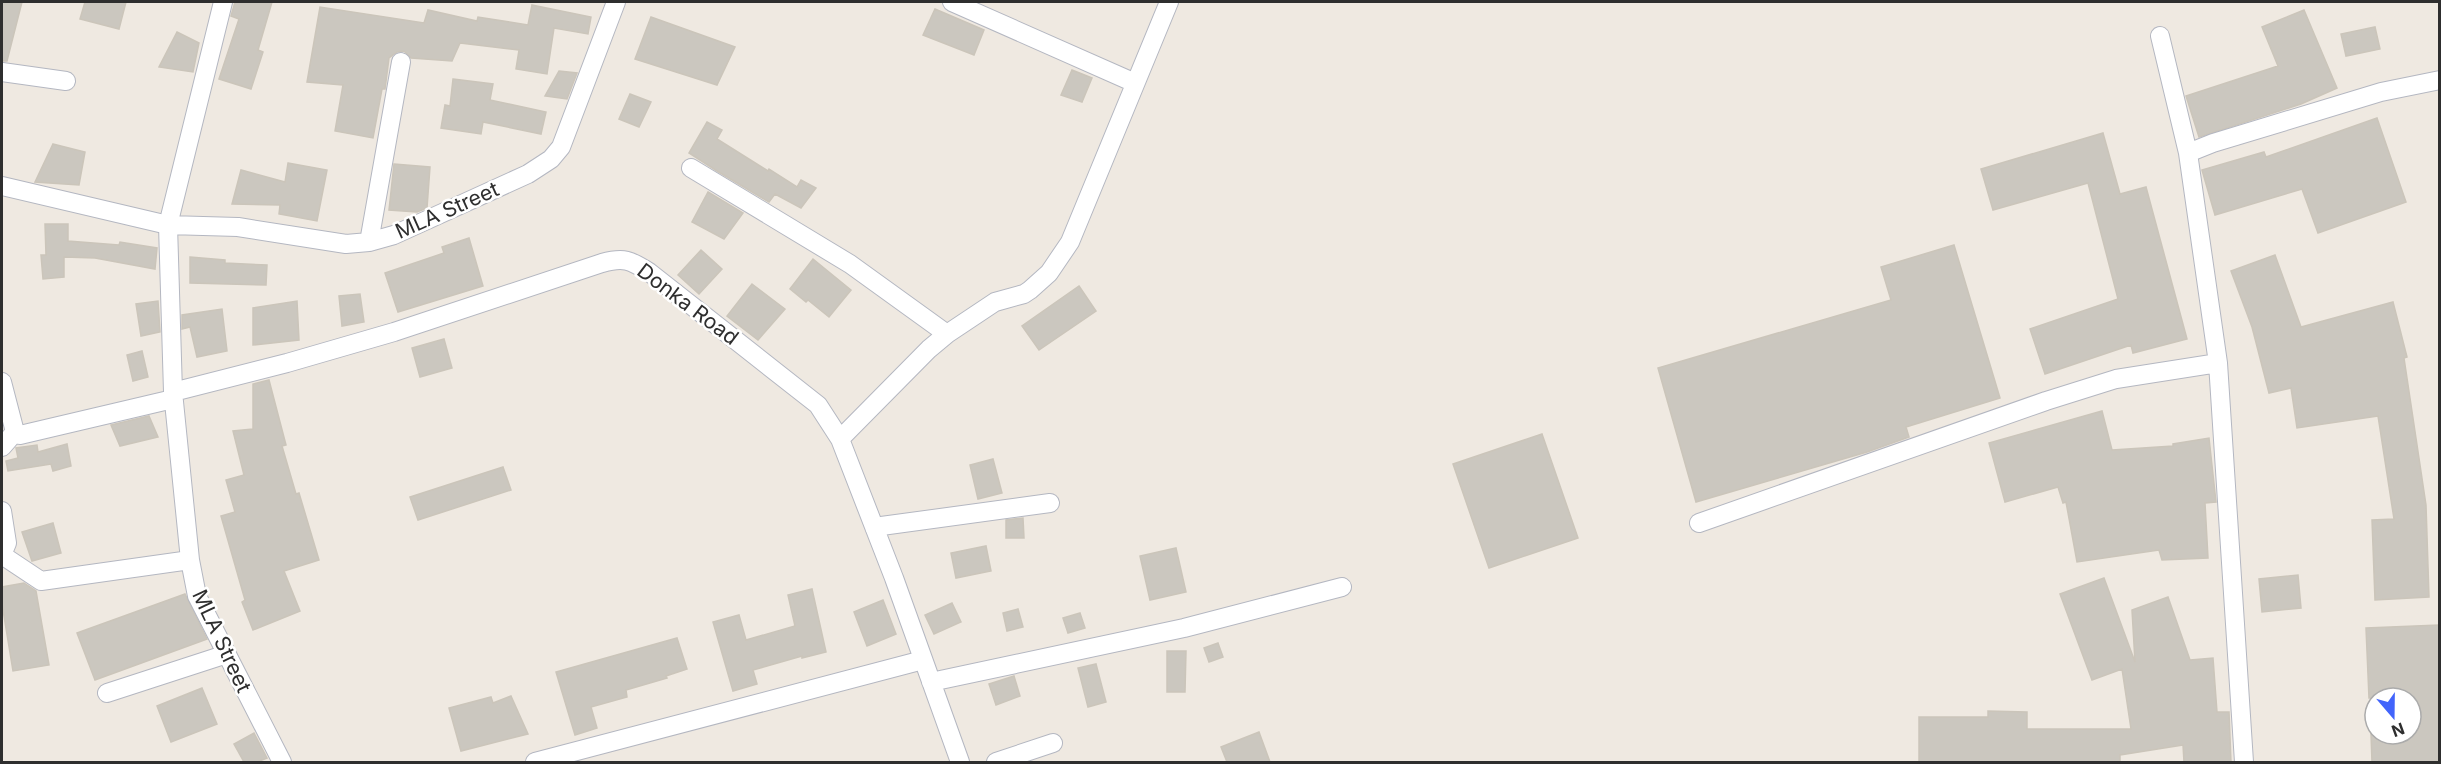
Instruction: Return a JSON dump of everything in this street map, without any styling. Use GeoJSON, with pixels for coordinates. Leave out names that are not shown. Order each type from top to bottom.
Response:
{"type":"FeatureCollection","features":[{"type":"Feature","properties":{"kind":"street","name":"MLA Street"},"geometry":{"type":"LineString","coordinates":[[224,2],[168,225],[173,396],[190,560],[197,596],[282,762]]}},
{"type":"Feature","properties":{"kind":"street","name":"MLA Street"},"geometry":{"type":"LineString","coordinates":[[168,225],[238,227],[346,244],[369,242],[394,235],[528,174],[551,159],[561,147],[616,2]]}},
{"type":"Feature","properties":{"kind":"street"},"geometry":{"type":"LineString","coordinates":[[952,2],[1135,83]]}},
{"type":"Feature","properties":{"kind":"street"},"geometry":{"type":"LineString","coordinates":[[840,439],[929,349],[947,334],[995,302],[1023,294],[1048,273],[1070,242],[1170,2]]}},
{"type":"Feature","properties":{"kind":"street"},"geometry":{"type":"LineString","coordinates":[[2160,36],[2188,153],[2218,363],[2244,762]]}},
{"type":"Feature","properties":{"kind":"street"},"geometry":{"type":"LineString","coordinates":[[369,242],[401,62]]}},
{"type":"Feature","properties":{"kind":"street"},"geometry":{"type":"LineString","coordinates":[[2,72],[66,81]]}},
{"type":"Feature","properties":{"kind":"street"},"geometry":{"type":"LineString","coordinates":[[2188,153],[2213,143],[2380,93],[2439,80]]}},
{"type":"Feature","properties":{"kind":"street"},"geometry":{"type":"LineString","coordinates":[[691,168],[850,264],[947,334]]}},
{"type":"Feature","properties":{"kind":"street"},"geometry":{"type":"LineString","coordinates":[[2,186],[168,225]]}},
{"type":"Feature","properties":{"kind":"street","name":"Donka Road"},"geometry":{"type":"LineString","coordinates":[[15,432],[20,435],[27,434],[173,396],[394,332],[619,258],[633,262],[649,272],[819,405],[840,439],[960,762]]}},
{"type":"Feature","properties":{"kind":"street"},"geometry":{"type":"LineString","coordinates":[[1699,523],[2046,401],[2116,379],[2218,363]]}},
{"type":"Feature","properties":{"kind":"street"},"geometry":{"type":"LineString","coordinates":[[2,382],[15,432],[2,447]]}},
{"type":"Feature","properties":{"kind":"street"},"geometry":{"type":"LineString","coordinates":[[874,527],[1050,503]]}},
{"type":"Feature","properties":{"kind":"street"},"geometry":{"type":"LineString","coordinates":[[2,511],[7,543],[2,555],[41,581],[190,560]]}},
{"type":"Feature","properties":{"kind":"street"},"geometry":{"type":"LineString","coordinates":[[931,682],[1184,628],[1342,587]]}},
{"type":"Feature","properties":{"kind":"street"},"geometry":{"type":"LineString","coordinates":[[107,693],[227,654]]}},
{"type":"Feature","properties":{"kind":"street"},"geometry":{"type":"LineString","coordinates":[[535,762],[923,660]]}},
{"type":"Feature","properties":{"kind":"street"},"geometry":{"type":"LineString","coordinates":[[996,762],[1053,743]]}},
{"type":"Feature","properties":{"kind":"building"},"geometry":{"type":"Polygon","coordinates":[[[2,2],[22,2],[7,61],[2,61],[2,2]]]}},
{"type":"Feature","properties":{"kind":"building"},"geometry":{"type":"Polygon","coordinates":[[[85,2],[126,2],[119,29],[80,19],[85,2]]]}},
{"type":"Feature","properties":{"kind":"building"},"geometry":{"type":"Polygon","coordinates":[[[235,2],[272,2],[258,50],[263,52],[251,89],[219,79],[239,19],[231,16],[235,2]]]}},
{"type":"Feature","properties":{"kind":"building"},"geometry":{"type":"Polygon","coordinates":[[[532,5],[591,17],[588,34],[554,28],[547,74],[516,69],[519,50],[460,43],[452,61],[411,58],[404,51],[397,52],[389,58],[385,89],[382,89],[373,138],[335,131],[343,85],[307,82],[320,7],[424,23],[428,10],[477,21],[478,17],[528,25],[532,5]]]}},
{"type":"Feature","properties":{"kind":"building"},"geometry":{"type":"Polygon","coordinates":[[[935,9],[984,30],[974,55],[923,35],[935,9]]]}},
{"type":"Feature","properties":{"kind":"building"},"geometry":{"type":"Polygon","coordinates":[[[2304,10],[2337,88],[2301,104],[2199,137],[2186,96],[2278,66],[2262,27],[2304,10]]]}},
{"type":"Feature","properties":{"kind":"building"},"geometry":{"type":"Polygon","coordinates":[[[651,17],[735,47],[717,85],[635,59],[651,17]]]}},
{"type":"Feature","properties":{"kind":"building"},"geometry":{"type":"Polygon","coordinates":[[[2375,27],[2380,49],[2346,56],[2341,34],[2375,27]]]}},
{"type":"Feature","properties":{"kind":"building"},"geometry":{"type":"Polygon","coordinates":[[[177,32],[199,43],[193,72],[159,67],[177,32]]]}},
{"type":"Feature","properties":{"kind":"building"},"geometry":{"type":"Polygon","coordinates":[[[1072,70],[1092,78],[1082,102],[1061,95],[1072,70]]]}},
{"type":"Feature","properties":{"kind":"building"},"geometry":{"type":"Polygon","coordinates":[[[559,71],[577,73],[567,99],[545,96],[559,71]]]}},
{"type":"Feature","properties":{"kind":"building"},"geometry":{"type":"Polygon","coordinates":[[[453,79],[493,84],[490,100],[546,112],[541,134],[483,122],[481,134],[441,128],[445,105],[450,106],[453,79]]]}},
{"type":"Feature","properties":{"kind":"building"},"geometry":{"type":"Polygon","coordinates":[[[630,94],[651,102],[639,127],[619,119],[630,94]]]}},
{"type":"Feature","properties":{"kind":"building"},"geometry":{"type":"Polygon","coordinates":[[[2377,118],[2406,202],[2318,233],[2302,189],[2215,215],[2202,170],[2264,152],[2266,157],[2377,118]]]}},
{"type":"Feature","properties":{"kind":"building"},"geometry":{"type":"Polygon","coordinates":[[[707,122],[722,130],[717,139],[768,171],[769,169],[797,187],[801,180],[816,188],[801,208],[775,194],[769,202],[717,171],[689,153],[707,122]]]}},
{"type":"Feature","properties":{"kind":"building"},"geometry":{"type":"Polygon","coordinates":[[[2103,133],[2120,194],[2146,187],[2187,339],[2133,353],[2131,345],[2045,374],[2030,329],[2118,299],[2088,183],[1993,210],[1981,169],[2103,133]]]}},
{"type":"Feature","properties":{"kind":"building"},"geometry":{"type":"Polygon","coordinates":[[[53,144],[85,152],[79,185],[35,182],[53,144]]]}},
{"type":"Feature","properties":{"kind":"building"},"geometry":{"type":"Polygon","coordinates":[[[288,163],[327,170],[317,221],[279,214],[280,205],[232,204],[241,170],[285,182],[288,163]]]}},
{"type":"Feature","properties":{"kind":"building"},"geometry":{"type":"Polygon","coordinates":[[[394,164],[430,167],[427,208],[417,212],[389,210],[394,164]]]}},
{"type":"Feature","properties":{"kind":"building"},"geometry":{"type":"Polygon","coordinates":[[[708,192],[743,213],[724,239],[692,222],[708,192]]]}},
{"type":"Feature","properties":{"kind":"building"},"geometry":{"type":"Polygon","coordinates":[[[45,224],[68,224],[68,241],[119,245],[120,242],[157,248],[155,269],[95,258],[64,257],[64,277],[43,279],[41,255],[46,255],[45,224]]]}},
{"type":"Feature","properties":{"kind":"building"},"geometry":{"type":"Polygon","coordinates":[[[469,238],[483,286],[398,312],[385,273],[444,253],[442,247],[469,238]]]}},
{"type":"Feature","properties":{"kind":"building"},"geometry":{"type":"Polygon","coordinates":[[[1954,245],[2000,398],[1906,427],[1909,437],[1867,452],[1696,502],[1658,368],[1891,300],[1881,267],[1954,245]]]}},
{"type":"Feature","properties":{"kind":"building"},"geometry":{"type":"Polygon","coordinates":[[[701,250],[722,269],[699,294],[678,275],[701,250]]]}},
{"type":"Feature","properties":{"kind":"building"},"geometry":{"type":"Polygon","coordinates":[[[2275,255],[2301,327],[2393,302],[2407,357],[2404,358],[2426,505],[2429,597],[2375,600],[2372,520],[2394,519],[2378,416],[2297,428],[2291,388],[2269,393],[2252,327],[2231,271],[2275,255]]]}},
{"type":"Feature","properties":{"kind":"building"},"geometry":{"type":"Polygon","coordinates":[[[190,257],[225,260],[225,263],[267,265],[266,285],[190,283],[190,257]]]}},
{"type":"Feature","properties":{"kind":"building"},"geometry":{"type":"Polygon","coordinates":[[[813,259],[851,290],[829,317],[790,289],[813,259]]]}},
{"type":"Feature","properties":{"kind":"building"},"geometry":{"type":"Polygon","coordinates":[[[752,284],[785,309],[758,340],[727,316],[752,284]]]}},
{"type":"Feature","properties":{"kind":"building"},"geometry":{"type":"Polygon","coordinates":[[[1079,286],[1096,311],[1039,350],[1022,326],[1079,286]]]}},
{"type":"Feature","properties":{"kind":"building"},"geometry":{"type":"Polygon","coordinates":[[[360,294],[364,322],[342,326],[339,296],[360,294]]]}},
{"type":"Feature","properties":{"kind":"building"},"geometry":{"type":"Polygon","coordinates":[[[158,301],[160,332],[141,336],[136,304],[158,301]]]}},
{"type":"Feature","properties":{"kind":"building"},"geometry":{"type":"Polygon","coordinates":[[[297,301],[299,340],[253,345],[253,308],[297,301]]]}},
{"type":"Feature","properties":{"kind":"building"},"geometry":{"type":"Polygon","coordinates":[[[222,309],[227,351],[197,357],[190,327],[182,329],[182,315],[222,309]]]}},
{"type":"Feature","properties":{"kind":"building"},"geometry":{"type":"Polygon","coordinates":[[[444,339],[452,368],[420,377],[412,348],[444,339]]]}},
{"type":"Feature","properties":{"kind":"building"},"geometry":{"type":"Polygon","coordinates":[[[142,351],[148,377],[133,381],[127,355],[142,351]]]}},
{"type":"Feature","properties":{"kind":"building"},"geometry":{"type":"Polygon","coordinates":[[[269,380],[286,445],[282,446],[319,560],[284,571],[300,611],[253,630],[242,602],[245,600],[221,516],[235,512],[226,480],[244,475],[233,431],[253,429],[253,384],[269,380]]]}},
{"type":"Feature","properties":{"kind":"building"},"geometry":{"type":"Polygon","coordinates":[[[2102,411],[2112,450],[2173,446],[2173,444],[2209,438],[2216,502],[2205,503],[2208,558],[2162,560],[2159,550],[2077,562],[2066,502],[2063,503],[2058,487],[2005,502],[1989,443],[2102,411]]]}},
{"type":"Feature","properties":{"kind":"building"},"geometry":{"type":"Polygon","coordinates":[[[149,416],[158,437],[120,446],[111,425],[149,416]]]}},
{"type":"Feature","properties":{"kind":"building"},"geometry":{"type":"Polygon","coordinates":[[[1542,434],[1578,538],[1489,568],[1453,464],[1542,434]]]}},
{"type":"Feature","properties":{"kind":"building"},"geometry":{"type":"Polygon","coordinates":[[[67,444],[71,466],[53,471],[51,464],[8,471],[6,461],[18,458],[16,448],[37,445],[38,452],[67,444]]]}},
{"type":"Feature","properties":{"kind":"building"},"geometry":{"type":"Polygon","coordinates":[[[993,459],[1002,493],[978,499],[970,465],[993,459]]]}},
{"type":"Feature","properties":{"kind":"building"},"geometry":{"type":"Polygon","coordinates":[[[503,467],[511,490],[418,520],[410,497],[503,467]]]}},
{"type":"Feature","properties":{"kind":"building"},"geometry":{"type":"Polygon","coordinates":[[[1023,518],[1024,538],[1006,538],[1006,520],[1023,518]]]}},
{"type":"Feature","properties":{"kind":"building"},"geometry":{"type":"Polygon","coordinates":[[[53,523],[61,553],[32,561],[22,532],[53,523]]]}},
{"type":"Feature","properties":{"kind":"building"},"geometry":{"type":"Polygon","coordinates":[[[986,546],[991,571],[956,578],[951,553],[986,546]]]}},
{"type":"Feature","properties":{"kind":"building"},"geometry":{"type":"Polygon","coordinates":[[[1176,548],[1186,592],[1150,600],[1140,556],[1176,548]]]}},
{"type":"Feature","properties":{"kind":"building"},"geometry":{"type":"Polygon","coordinates":[[[2298,575],[2301,608],[2262,612],[2259,579],[2298,575]]]}},
{"type":"Feature","properties":{"kind":"building"},"geometry":{"type":"Polygon","coordinates":[[[2104,578],[2135,662],[2132,610],[2168,597],[2190,660],[2213,658],[2217,712],[2229,712],[2231,762],[2184,762],[2183,745],[2120,755],[2120,762],[1919,762],[1919,717],[1988,717],[1988,711],[2027,712],[2027,729],[2131,729],[2122,669],[2092,680],[2060,594],[2104,578]]]}},
{"type":"Feature","properties":{"kind":"building"},"geometry":{"type":"Polygon","coordinates":[[[24,583],[36,591],[49,665],[13,671],[2,604],[2,587],[24,583]]]}},
{"type":"Feature","properties":{"kind":"building"},"geometry":{"type":"Polygon","coordinates":[[[812,589],[826,652],[802,658],[802,656],[753,670],[757,684],[733,691],[713,622],[739,615],[746,640],[795,626],[788,595],[812,589]]]}},
{"type":"Feature","properties":{"kind":"building"},"geometry":{"type":"Polygon","coordinates":[[[185,594],[207,639],[95,680],[77,633],[185,594]]]}},
{"type":"Feature","properties":{"kind":"building"},"geometry":{"type":"Polygon","coordinates":[[[883,600],[896,634],[867,646],[854,612],[883,600]]]}},
{"type":"Feature","properties":{"kind":"building"},"geometry":{"type":"Polygon","coordinates":[[[952,603],[961,622],[934,634],[925,615],[952,603]]]}},
{"type":"Feature","properties":{"kind":"building"},"geometry":{"type":"Polygon","coordinates":[[[1018,609],[1023,627],[1007,631],[1003,613],[1018,609]]]}},
{"type":"Feature","properties":{"kind":"building"},"geometry":{"type":"Polygon","coordinates":[[[1080,613],[1085,628],[1068,633],[1063,618],[1080,613]]]}},
{"type":"Feature","properties":{"kind":"building"},"geometry":{"type":"Polygon","coordinates":[[[2439,625],[2439,762],[2372,762],[2371,746],[2423,746],[2423,686],[2368,686],[2366,628],[2439,625]]]}},
{"type":"Feature","properties":{"kind":"building"},"geometry":{"type":"Polygon","coordinates":[[[677,638],[687,669],[666,676],[667,678],[626,690],[627,697],[591,707],[597,728],[575,735],[556,672],[677,638]]]}},
{"type":"Feature","properties":{"kind":"building"},"geometry":{"type":"Polygon","coordinates":[[[1218,643],[1223,657],[1209,662],[1204,648],[1218,643]]]}},
{"type":"Feature","properties":{"kind":"building"},"geometry":{"type":"Polygon","coordinates":[[[1167,651],[1186,651],[1185,692],[1167,692],[1167,651]]]}},
{"type":"Feature","properties":{"kind":"building"},"geometry":{"type":"Polygon","coordinates":[[[1096,664],[1106,702],[1088,707],[1078,668],[1096,664]]]}},
{"type":"Feature","properties":{"kind":"building"},"geometry":{"type":"Polygon","coordinates":[[[1014,676],[1020,696],[996,705],[989,684],[1014,676]]]}},
{"type":"Feature","properties":{"kind":"building"},"geometry":{"type":"Polygon","coordinates":[[[202,688],[217,724],[171,742],[157,706],[202,688]]]}},
{"type":"Feature","properties":{"kind":"building"},"geometry":{"type":"Polygon","coordinates":[[[511,696],[528,734],[461,751],[449,708],[491,697],[493,703],[511,696]]]}},
{"type":"Feature","properties":{"kind":"building"},"geometry":{"type":"Polygon","coordinates":[[[1259,732],[1270,762],[1227,762],[1221,747],[1259,732]]]}},
{"type":"Feature","properties":{"kind":"building"},"geometry":{"type":"Polygon","coordinates":[[[254,733],[267,758],[257,762],[244,762],[234,744],[254,733]]]}}]}
